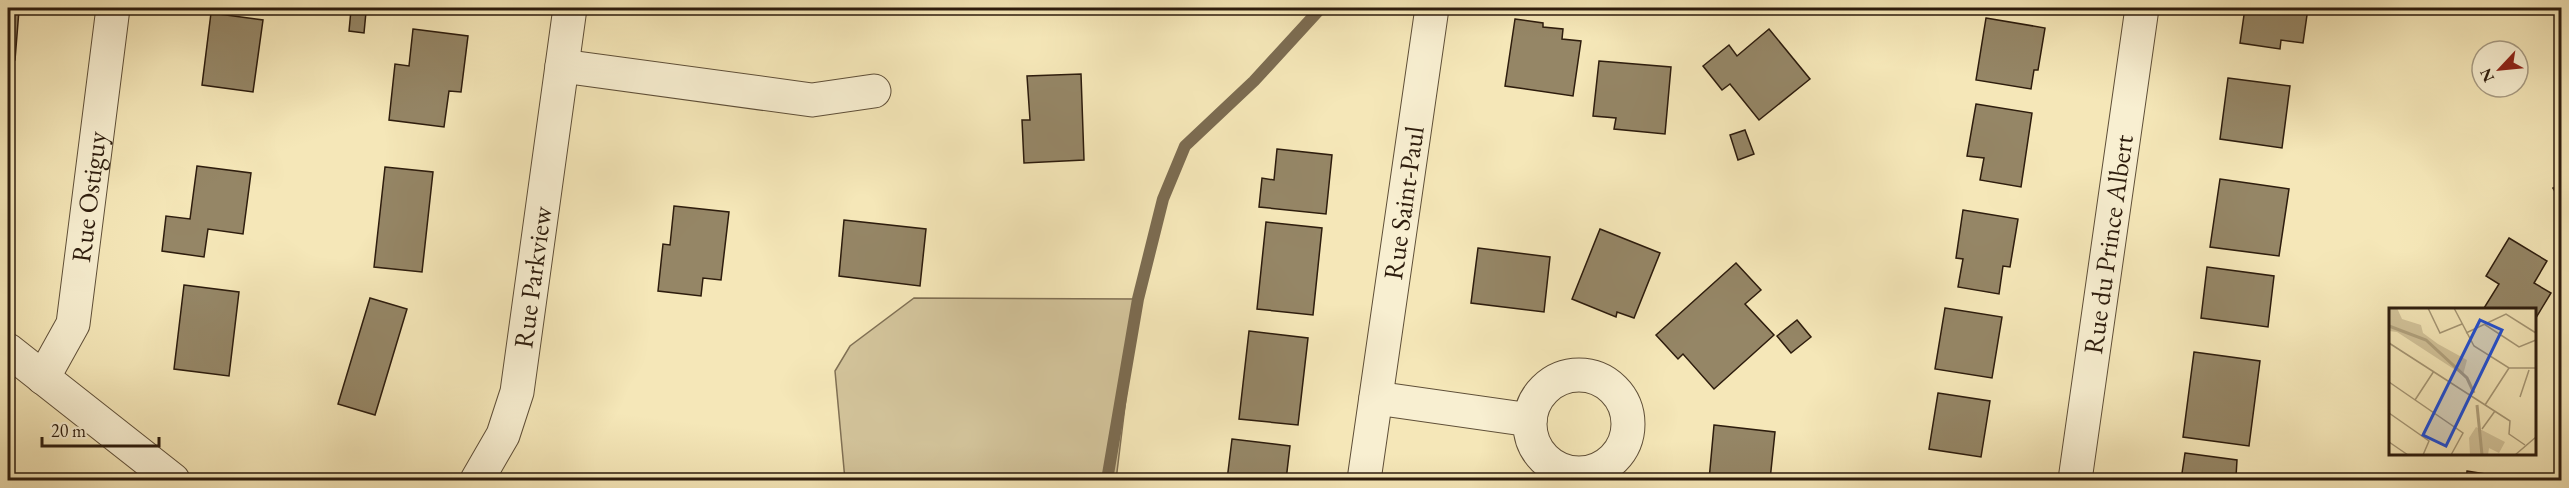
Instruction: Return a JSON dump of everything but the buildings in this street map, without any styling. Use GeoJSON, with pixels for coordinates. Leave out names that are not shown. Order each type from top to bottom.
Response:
{"type":"FeatureCollection","features":[{"type":"Feature","properties":{"kind":"street","name":"Rue Ostiguy"},"geometry":{"type":"LineString","coordinates":[[43,378],[73,324],[113,8]]}},
{"type":"Feature","properties":{"kind":"street","name":"Rue Parkview"},"geometry":{"type":"LineString","coordinates":[[477,480],[503,435],[517,392],[570,8]]}},
{"type":"Feature","properties":{"kind":"street","name":"Rue Saint-Paul"},"geometry":{"type":"LineString","coordinates":[[1364,480],[1432,8]]}},
{"type":"Feature","properties":{"kind":"street","name":"Rue du Prince Albert"},"geometry":{"type":"LineString","coordinates":[[2075,480],[2142,8]]}},
{"type":"Feature","properties":{"kind":"street"},"geometry":{"type":"LineString","coordinates":[[562,66],[812,100],[874,91]]}},
{"type":"Feature","properties":{"kind":"street"},"geometry":{"type":"LineString","coordinates":[[8,350],[173,480]]}},
{"type":"Feature","properties":{"kind":"street"},"geometry":{"type":"LineString","coordinates":[[1376,398],[1530,420]]}},
{"type":"Feature","properties":{"kind":"shaded area"},"geometry":{"type":"Polygon","coordinates":[[[914,298],[1138,299],[1116,480],[845,480],[835,371],[850,346],[914,298]]]}},
{"type":"Feature","properties":{"kind":"waterway"},"geometry":{"type":"LineString","coordinates":[[1107,480],[1138,299],[1163,199],[1185,146],[1254,81],[1321,8]]}}]}
